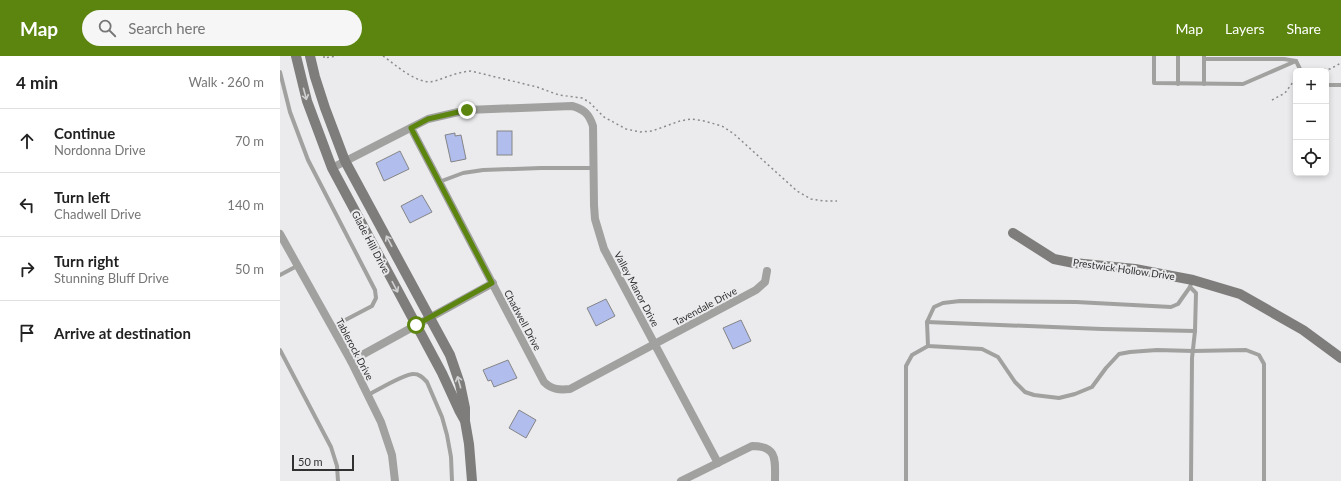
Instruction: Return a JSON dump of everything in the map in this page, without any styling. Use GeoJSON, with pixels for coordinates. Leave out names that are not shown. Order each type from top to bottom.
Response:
{"type":"FeatureCollection","features":[{"type":"Feature","properties":{"kind":"street","name":"Glade Hill Drive"},"geometry":{"type":"LineString","coordinates":[[296,56],[307,101],[332,168],[442,373],[465,421]]}},
{"type":"Feature","properties":{"kind":"street","name":"Glade Hill Drive"},"geometry":{"type":"LineString","coordinates":[[310,56],[324,108],[345,161],[450,355],[455,367],[465,408],[465,421],[470,451],[472,481]]}},
{"type":"Feature","properties":{"kind":"street","name":"Valley Manor Drive"},"geometry":{"type":"LineString","coordinates":[[411,128],[428,119],[467,110],[572,106],[580,108],[586,112],[593,126],[594,212],[602,244],[718,463]]}},
{"type":"Feature","properties":{"kind":"street"},"geometry":{"type":"LineString","coordinates":[[332,168],[411,128]]}},
{"type":"Feature","properties":{"kind":"street","name":"Chadwell Drive"},"geometry":{"type":"LineString","coordinates":[[411,128],[544,382],[549,387],[556,389]]}},
{"type":"Feature","properties":{"kind":"street","name":"Prestwick Hollow Drive"},"geometry":{"type":"LineString","coordinates":[[1013,233],[1054,259],[1081,264],[1135,269],[1240,294],[1303,330],[1341,358]]}},
{"type":"Feature","properties":{"kind":"street","name":"Tablerock Drive"},"geometry":{"type":"LineString","coordinates":[[280,234],[351,361],[382,422],[392,455],[395,481]]}},
{"type":"Feature","properties":{"kind":"street","name":"Tavendale Drive"},"geometry":{"type":"LineString","coordinates":[[556,389],[570,389],[756,290],[764,282],[767,271]]}},
{"type":"Feature","properties":{"kind":"street"},"geometry":{"type":"LineString","coordinates":[[351,361],[492,283]]}},
{"type":"Feature","properties":{"kind":"street"},"geometry":{"type":"LineString","coordinates":[[681,481],[752,446],[761,446],[768,448],[773,453],[776,461],[775,481]]}},
{"type":"Feature","properties":{"kind":"lane"},"geometry":{"type":"LineString","coordinates":[[1154,56],[1154,83],[1178,84],[1243,84],[1296,61]]}},
{"type":"Feature","properties":{"kind":"lane"},"geometry":{"type":"LineString","coordinates":[[1178,56],[1178,84]]}},
{"type":"Feature","properties":{"kind":"lane"},"geometry":{"type":"LineString","coordinates":[[1204,84],[1204,57],[1284,59],[1296,61]]}},
{"type":"Feature","properties":{"kind":"lane"},"geometry":{"type":"LineString","coordinates":[[1296,61],[1300,68]]}},
{"type":"Feature","properties":{"kind":"lane"},"geometry":{"type":"LineString","coordinates":[[280,72],[290,112],[308,160],[375,290],[376,298],[372,306],[332,327]]}},
{"type":"Feature","properties":{"kind":"lane"},"geometry":{"type":"LineString","coordinates":[[1329,85],[1341,85]]}},
{"type":"Feature","properties":{"kind":"lane"},"geometry":{"type":"LineString","coordinates":[[439,182],[463,173],[483,170],[593,168]]}},
{"type":"Feature","properties":{"kind":"lane"},"geometry":{"type":"LineString","coordinates":[[280,275],[298,266]]}},
{"type":"Feature","properties":{"kind":"lane"},"geometry":{"type":"LineString","coordinates":[[928,346],[927,322],[934,307],[943,303],[960,301],[1076,302],[1171,307],[1178,304],[1191,283]]}},
{"type":"Feature","properties":{"kind":"lane"},"geometry":{"type":"LineString","coordinates":[[1191,283],[1196,293],[1193,352],[1191,481]]}},
{"type":"Feature","properties":{"kind":"lane"},"geometry":{"type":"LineString","coordinates":[[927,322],[1195,331]]}},
{"type":"Feature","properties":{"kind":"lane"},"geometry":{"type":"LineString","coordinates":[[906,481],[906,366],[912,355],[928,346],[982,349],[998,357],[1015,382],[1025,392],[1034,395],[1059,398],[1092,387],[1119,354],[1158,350],[1193,352],[1246,350],[1259,355],[1264,364],[1264,481]]}},
{"type":"Feature","properties":{"kind":"lane"},"geometry":{"type":"LineString","coordinates":[[280,350],[331,447],[337,466],[338,481]]}},
{"type":"Feature","properties":{"kind":"lane"},"geometry":{"type":"LineString","coordinates":[[368,395],[408,374],[418,375],[427,382],[442,417],[449,448],[452,481]]}},
{"type":"Feature","properties":{"kind":"path"},"geometry":{"type":"LineString","coordinates":[[324,56],[324,58],[337,56]]}},
{"type":"Feature","properties":{"kind":"path"},"geometry":{"type":"LineString","coordinates":[[383,56],[410,76],[427,82],[434,81],[445,76],[471,71],[537,87],[559,95],[582,98],[589,102],[604,117],[626,129],[640,132],[652,131],[680,121],[691,119],[722,126],[734,134],[797,191],[811,199],[837,201]]}},
{"type":"Feature","properties":{"kind":"path"},"geometry":{"type":"LineString","coordinates":[[1329,69],[1341,63]]}},
{"type":"Feature","properties":{"kind":"path"},"geometry":{"type":"LineString","coordinates":[[1272,100],[1285,93],[1293,82]]}},
{"type":"Feature","properties":{"kind":"building"},"geometry":{"type":"Polygon","coordinates":[[[497,131],[512,131],[512,155],[497,155],[497,131]]]}},
{"type":"Feature","properties":{"kind":"building"},"geometry":{"type":"Polygon","coordinates":[[[455,133],[455,136],[461,135],[466,159],[451,162],[445,135],[455,133]]]}},
{"type":"Feature","properties":{"kind":"building"},"geometry":{"type":"Polygon","coordinates":[[[400,151],[409,169],[384,181],[376,163],[400,151]]]}},
{"type":"Feature","properties":{"kind":"building"},"geometry":{"type":"Polygon","coordinates":[[[422,195],[432,212],[410,223],[401,206],[422,195]]]}},
{"type":"Feature","properties":{"kind":"building"},"geometry":{"type":"Polygon","coordinates":[[[606,299],[615,316],[596,326],[587,308],[606,299]]]}},
{"type":"Feature","properties":{"kind":"building"},"geometry":{"type":"Polygon","coordinates":[[[741,320],[751,341],[733,349],[723,328],[741,320]]]}},
{"type":"Feature","properties":{"kind":"building"},"geometry":{"type":"Polygon","coordinates":[[[508,360],[517,378],[494,387],[491,380],[488,381],[483,370],[508,360]]]}},
{"type":"Feature","properties":{"kind":"building"},"geometry":{"type":"Polygon","coordinates":[[[519,410],[536,420],[526,438],[509,428],[519,410]]]}},
{"type":"Feature","properties":{"kind":"route"},"geometry":{"type":"LineString","coordinates":[[416,325],[492,283],[411,128],[428,119],[467,110]]}}]}
